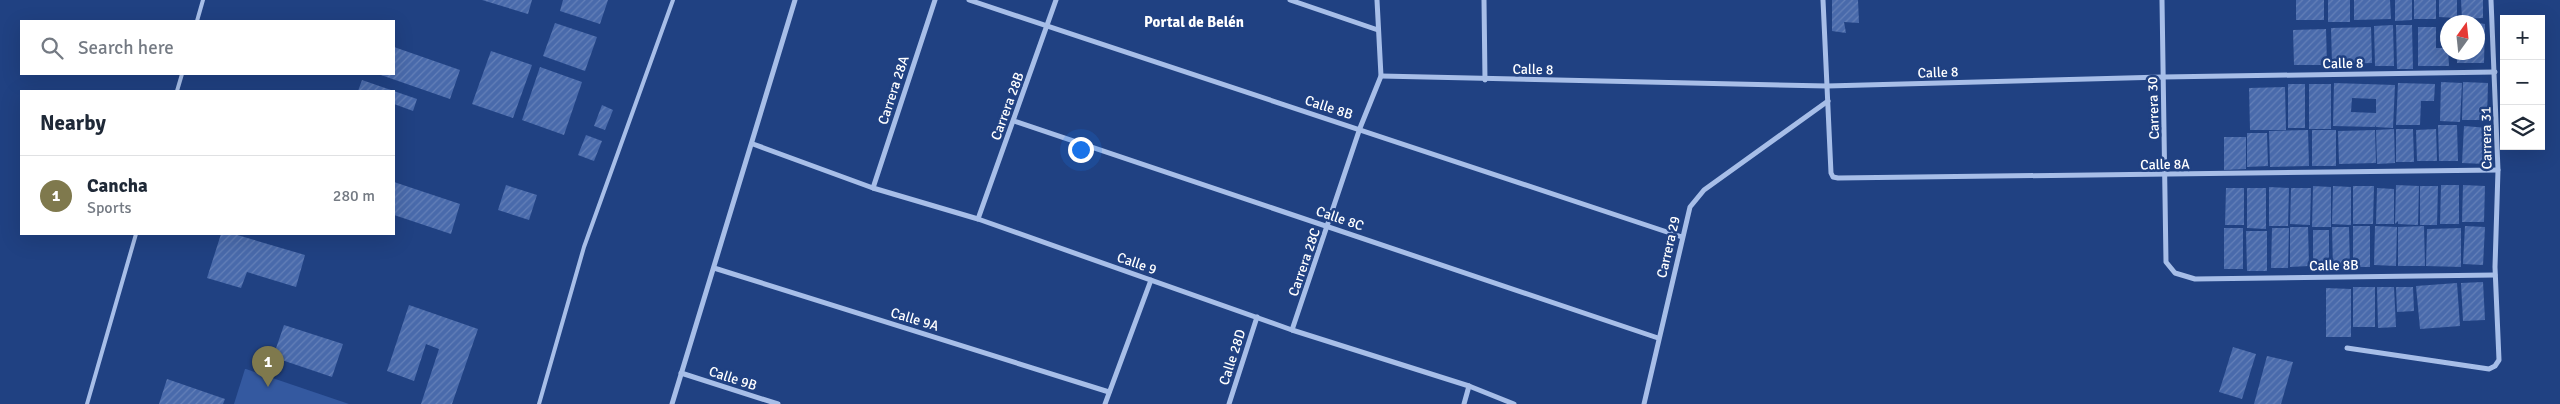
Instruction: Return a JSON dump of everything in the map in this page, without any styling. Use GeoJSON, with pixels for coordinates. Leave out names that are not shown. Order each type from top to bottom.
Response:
{"type":"FeatureCollection","features":[{"type":"Feature","properties":{"kind":"street"},"geometry":{"type":"LineString","coordinates":[[672,404],[753,144],[795,0]]}},
{"type":"Feature","properties":{"kind":"street","name":"Carrera 28A"},"geometry":{"type":"LineString","coordinates":[[873,188],[935,0]]}},
{"type":"Feature","properties":{"kind":"street","name":"Calle 8B"},"geometry":{"type":"LineString","coordinates":[[968,0],[1047,28],[1360,128],[1682,237]]}},
{"type":"Feature","properties":{"kind":"street","name":"Carrera 28B"},"geometry":{"type":"LineString","coordinates":[[978,219],[1056,0]]}},
{"type":"Feature","properties":{"kind":"street"},"geometry":{"type":"LineString","coordinates":[[1290,0],[1378,30]]}},
{"type":"Feature","properties":{"kind":"street","name":"Carrera 28C"},"geometry":{"type":"LineString","coordinates":[[1292,330],[1360,128],[1381,76],[1377,0]]}},
{"type":"Feature","properties":{"kind":"street"},"geometry":{"type":"LineString","coordinates":[[1484,0],[1485,80]]}},
{"type":"Feature","properties":{"kind":"street"},"geometry":{"type":"LineString","coordinates":[[1823,0],[1828,101]]}},
{"type":"Feature","properties":{"kind":"street","name":"Carrera 30"},"geometry":{"type":"LineString","coordinates":[[2162,0],[2166,262],[2175,272]]}},
{"type":"Feature","properties":{"kind":"street","name":"Carrera 31"},"geometry":{"type":"LineString","coordinates":[[2346,348],[2489,369],[2495,366],[2499,360],[2496,275],[2498,170],[2491,0]]}},
{"type":"Feature","properties":{"kind":"street","name":"Calle 8"},"geometry":{"type":"LineString","coordinates":[[1381,76],[1485,80],[1827,86],[2163,77],[2495,72]]}},
{"type":"Feature","properties":{"kind":"street","name":"Calle 8A"},"geometry":{"type":"LineString","coordinates":[[1828,101],[1833,177],[2166,176],[2498,170]]}},
{"type":"Feature","properties":{"kind":"street","name":"Carrera 29"},"geometry":{"type":"LineString","coordinates":[[1644,404],[1690,207],[1704,190],[1828,101]]}},
{"type":"Feature","properties":{"kind":"street","name":"Calle 8C"},"geometry":{"type":"LineString","coordinates":[[1014,121],[1658,338]]}},
{"type":"Feature","properties":{"kind":"street","name":"Calle 9"},"geometry":{"type":"LineString","coordinates":[[753,144],[873,188],[978,219],[1292,330],[1469,386],[1514,404]]}},
{"type":"Feature","properties":{"kind":"street","name":"Calle 9A"},"geometry":{"type":"LineString","coordinates":[[714,268],[1109,392]]}},
{"type":"Feature","properties":{"kind":"street","name":"Calle 8B"},"geometry":{"type":"LineString","coordinates":[[2175,272],[2195,279],[2496,275]]}},
{"type":"Feature","properties":{"kind":"street"},"geometry":{"type":"LineString","coordinates":[[1105,404],[1151,280]]}},
{"type":"Feature","properties":{"kind":"street","name":"Calle 28D"},"geometry":{"type":"LineString","coordinates":[[1229,404],[1257,317]]}},
{"type":"Feature","properties":{"kind":"street","name":"Calle 9B"},"geometry":{"type":"LineString","coordinates":[[681,373],[778,404]]}},
{"type":"Feature","properties":{"kind":"street"},"geometry":{"type":"LineString","coordinates":[[1464,404],[1469,386]]}},
{"type":"Feature","properties":{"kind":"lane"},"geometry":{"type":"LineString","coordinates":[[197,20],[203,0]]}},
{"type":"Feature","properties":{"kind":"lane"},"geometry":{"type":"LineString","coordinates":[[539,404],[584,247],[673,0]]}},
{"type":"Feature","properties":{"kind":"lane"},"geometry":{"type":"LineString","coordinates":[[177,90],[182,75]]}},
{"type":"Feature","properties":{"kind":"lane"},"geometry":{"type":"LineString","coordinates":[[87,404],[136,235]]}},
{"type":"Feature","properties":{"kind":"shaded area"},"geometry":{"type":"Polygon","coordinates":[[[246,369],[349,404],[234,404],[246,369]]]}},
{"type":"Feature","properties":{"kind":"building"},"geometry":{"type":"Polygon","coordinates":[[[482,0],[532,0],[528,14],[482,0]]]}},
{"type":"Feature","properties":{"kind":"building"},"geometry":{"type":"Polygon","coordinates":[[[563,0],[608,0],[600,24],[560,11],[563,0]]]}},
{"type":"Feature","properties":{"kind":"building"},"geometry":{"type":"Polygon","coordinates":[[[1832,0],[1858,0],[1859,23],[1844,22],[1846,33],[1832,31],[1832,0]]]}},
{"type":"Feature","properties":{"kind":"building"},"geometry":{"type":"Polygon","coordinates":[[[2296,0],[2324,0],[2324,20],[2296,20],[2296,0]]]}},
{"type":"Feature","properties":{"kind":"building"},"geometry":{"type":"Polygon","coordinates":[[[2328,0],[2350,0],[2350,22],[2328,22],[2328,0]]]}},
{"type":"Feature","properties":{"kind":"building"},"geometry":{"type":"Polygon","coordinates":[[[2354,0],[2390,0],[2391,19],[2354,20],[2354,0]]]}},
{"type":"Feature","properties":{"kind":"building"},"geometry":{"type":"Polygon","coordinates":[[[2395,0],[2412,0],[2412,20],[2395,21],[2395,0]]]}},
{"type":"Feature","properties":{"kind":"building"},"geometry":{"type":"Polygon","coordinates":[[[2414,0],[2436,0],[2436,19],[2414,19],[2414,0]]]}},
{"type":"Feature","properties":{"kind":"building"},"geometry":{"type":"Polygon","coordinates":[[[2439,0],[2457,0],[2457,15],[2440,15],[2439,17],[2439,0]]]}},
{"type":"Feature","properties":{"kind":"building"},"geometry":{"type":"Polygon","coordinates":[[[2461,0],[2483,0],[2483,15],[2462,15],[2461,0]]]}},
{"type":"Feature","properties":{"kind":"building"},"geometry":{"type":"Polygon","coordinates":[[[555,23],[597,37],[585,71],[543,56],[555,23]]]}},
{"type":"Feature","properties":{"kind":"building"},"geometry":{"type":"Polygon","coordinates":[[[2393,25],[2394,66],[2375,66],[2374,26],[2393,25]]]}},
{"type":"Feature","properties":{"kind":"building"},"geometry":{"type":"Polygon","coordinates":[[[2396,25],[2412,25],[2413,69],[2397,69],[2396,25]]]}},
{"type":"Feature","properties":{"kind":"building"},"geometry":{"type":"Polygon","coordinates":[[[2371,27],[2372,63],[2332,64],[2331,28],[2371,27]]]}},
{"type":"Feature","properties":{"kind":"building"},"geometry":{"type":"Polygon","coordinates":[[[2418,27],[2436,27],[2436,48],[2440,48],[2440,60],[2449,60],[2449,66],[2418,66],[2418,27]]]}},
{"type":"Feature","properties":{"kind":"building"},"geometry":{"type":"Polygon","coordinates":[[[2326,29],[2327,65],[2294,65],[2293,30],[2326,29]]]}},
{"type":"Feature","properties":{"kind":"building"},"geometry":{"type":"Polygon","coordinates":[[[395,47],[460,70],[450,99],[381,75],[395,75],[395,47]]]}},
{"type":"Feature","properties":{"kind":"building"},"geometry":{"type":"Polygon","coordinates":[[[491,51],[532,65],[513,118],[472,104],[491,51]]]}},
{"type":"Feature","properties":{"kind":"building"},"geometry":{"type":"Polygon","coordinates":[[[2457,60],[2484,60],[2484,63],[2457,63],[2457,60]]]}},
{"type":"Feature","properties":{"kind":"building"},"geometry":{"type":"Polygon","coordinates":[[[540,67],[582,82],[564,135],[522,120],[540,67]]]}},
{"type":"Feature","properties":{"kind":"building"},"geometry":{"type":"Polygon","coordinates":[[[362,80],[391,90],[358,90],[362,80]]]}},
{"type":"Feature","properties":{"kind":"building"},"geometry":{"type":"Polygon","coordinates":[[[2441,82],[2462,83],[2460,122],[2440,121],[2441,82]]]}},
{"type":"Feature","properties":{"kind":"building"},"geometry":{"type":"Polygon","coordinates":[[[2463,82],[2488,83],[2487,120],[2462,120],[2463,82]]]}},
{"type":"Feature","properties":{"kind":"building"},"geometry":{"type":"Polygon","coordinates":[[[2334,83],[2395,85],[2393,128],[2376,127],[2376,125],[2375,127],[2333,126],[2334,83]],[[2352,98],[2351,112],[2376,113],[2376,99],[2352,98]]]}},
{"type":"Feature","properties":{"kind":"building"},"geometry":{"type":"Polygon","coordinates":[[[2398,83],[2435,84],[2434,101],[2421,101],[2420,125],[2396,125],[2398,83]]]}},
{"type":"Feature","properties":{"kind":"building"},"geometry":{"type":"Polygon","coordinates":[[[2288,84],[2305,84],[2305,128],[2288,128],[2288,84]]]}},
{"type":"Feature","properties":{"kind":"building"},"geometry":{"type":"Polygon","coordinates":[[[2309,84],[2331,84],[2331,129],[2309,129],[2309,84]]]}},
{"type":"Feature","properties":{"kind":"building"},"geometry":{"type":"Polygon","coordinates":[[[2285,87],[2286,130],[2250,130],[2249,88],[2285,87]]]}},
{"type":"Feature","properties":{"kind":"building"},"geometry":{"type":"Polygon","coordinates":[[[395,91],[417,99],[413,111],[395,104],[395,91]]]}},
{"type":"Feature","properties":{"kind":"building"},"geometry":{"type":"Polygon","coordinates":[[[602,105],[613,110],[605,130],[594,126],[602,105]]]}},
{"type":"Feature","properties":{"kind":"building"},"geometry":{"type":"Polygon","coordinates":[[[2438,125],[2457,125],[2458,161],[2439,161],[2438,125]]]}},
{"type":"Feature","properties":{"kind":"building"},"geometry":{"type":"Polygon","coordinates":[[[2464,126],[2489,128],[2486,164],[2462,163],[2464,126]]]}},
{"type":"Feature","properties":{"kind":"building"},"geometry":{"type":"Polygon","coordinates":[[[2394,129],[2395,163],[2377,164],[2376,130],[2394,129]]]}},
{"type":"Feature","properties":{"kind":"building"},"geometry":{"type":"Polygon","coordinates":[[[2396,129],[2413,129],[2414,162],[2396,162],[2396,129]]]}},
{"type":"Feature","properties":{"kind":"building"},"geometry":{"type":"Polygon","coordinates":[[[2436,129],[2437,161],[2417,161],[2416,130],[2436,129]]]}},
{"type":"Feature","properties":{"kind":"building"},"geometry":{"type":"Polygon","coordinates":[[[2308,130],[2309,166],[2270,167],[2269,131],[2308,130]]]}},
{"type":"Feature","properties":{"kind":"building"},"geometry":{"type":"Polygon","coordinates":[[[2312,130],[2336,130],[2336,166],[2312,166],[2312,130]]]}},
{"type":"Feature","properties":{"kind":"building"},"geometry":{"type":"Polygon","coordinates":[[[2375,130],[2376,163],[2339,164],[2338,131],[2375,130]]]}},
{"type":"Feature","properties":{"kind":"building"},"geometry":{"type":"Polygon","coordinates":[[[2247,133],[2267,133],[2268,166],[2247,167],[2247,133]]]}},
{"type":"Feature","properties":{"kind":"building"},"geometry":{"type":"Polygon","coordinates":[[[586,135],[602,141],[594,161],[578,155],[586,135]]]}},
{"type":"Feature","properties":{"kind":"building"},"geometry":{"type":"Polygon","coordinates":[[[2224,137],[2246,137],[2246,169],[2224,170],[2224,137]]]}},
{"type":"Feature","properties":{"kind":"building"},"geometry":{"type":"Polygon","coordinates":[[[395,182],[460,204],[451,234],[395,215],[395,182]]]}},
{"type":"Feature","properties":{"kind":"building"},"geometry":{"type":"Polygon","coordinates":[[[506,185],[537,195],[529,220],[498,210],[506,185]]]}},
{"type":"Feature","properties":{"kind":"building"},"geometry":{"type":"Polygon","coordinates":[[[2396,185],[2419,186],[2418,225],[2398,224],[2398,221],[2395,224],[2396,185]]]}},
{"type":"Feature","properties":{"kind":"building"},"geometry":{"type":"Polygon","coordinates":[[[2441,185],[2459,185],[2459,224],[2440,224],[2441,185]]]}},
{"type":"Feature","properties":{"kind":"building"},"geometry":{"type":"Polygon","coordinates":[[[2463,185],[2485,186],[2484,222],[2462,222],[2463,185]]]}},
{"type":"Feature","properties":{"kind":"building"},"geometry":{"type":"Polygon","coordinates":[[[2313,186],[2331,187],[2331,227],[2312,227],[2313,186]]]}},
{"type":"Feature","properties":{"kind":"building"},"geometry":{"type":"Polygon","coordinates":[[[2333,186],[2351,187],[2351,225],[2332,224],[2333,186]]]}},
{"type":"Feature","properties":{"kind":"building"},"geometry":{"type":"Polygon","coordinates":[[[2353,186],[2374,186],[2373,224],[2353,224],[2353,186]]]}},
{"type":"Feature","properties":{"kind":"building"},"geometry":{"type":"Polygon","coordinates":[[[2420,186],[2438,186],[2437,225],[2420,225],[2420,186]]]}},
{"type":"Feature","properties":{"kind":"building"},"geometry":{"type":"Polygon","coordinates":[[[2269,187],[2289,188],[2288,226],[2269,226],[2269,187]]]}},
{"type":"Feature","properties":{"kind":"building"},"geometry":{"type":"Polygon","coordinates":[[[2226,188],[2244,188],[2244,225],[2225,225],[2226,188]]]}},
{"type":"Feature","properties":{"kind":"building"},"geometry":{"type":"Polygon","coordinates":[[[2247,188],[2266,188],[2266,229],[2247,228],[2247,188]]]}},
{"type":"Feature","properties":{"kind":"building"},"geometry":{"type":"Polygon","coordinates":[[[2291,188],[2311,188],[2310,225],[2290,224],[2291,188]]]}},
{"type":"Feature","properties":{"kind":"building"},"geometry":{"type":"Polygon","coordinates":[[[2377,188],[2394,189],[2394,224],[2376,224],[2377,188]]]}},
{"type":"Feature","properties":{"kind":"building"},"geometry":{"type":"Polygon","coordinates":[[[2353,226],[2370,226],[2370,267],[2353,267],[2353,226]]]}},
{"type":"Feature","properties":{"kind":"building"},"geometry":{"type":"Polygon","coordinates":[[[2375,226],[2397,227],[2396,266],[2374,265],[2375,226]]]}},
{"type":"Feature","properties":{"kind":"building"},"geometry":{"type":"Polygon","coordinates":[[[2424,226],[2425,266],[2398,266],[2398,227],[2424,226]]]}},
{"type":"Feature","properties":{"kind":"building"},"geometry":{"type":"Polygon","coordinates":[[[2465,226],[2485,227],[2483,265],[2463,264],[2465,226]]]}},
{"type":"Feature","properties":{"kind":"building"},"geometry":{"type":"Polygon","coordinates":[[[2290,227],[2308,227],[2309,266],[2290,267],[2290,227]]]}},
{"type":"Feature","properties":{"kind":"building"},"geometry":{"type":"Polygon","coordinates":[[[2332,227],[2349,227],[2350,268],[2333,268],[2332,227]]]}},
{"type":"Feature","properties":{"kind":"building"},"geometry":{"type":"Polygon","coordinates":[[[2224,228],[2243,228],[2243,269],[2224,269],[2224,228]]]}},
{"type":"Feature","properties":{"kind":"building"},"geometry":{"type":"Polygon","coordinates":[[[2272,228],[2289,228],[2288,268],[2271,268],[2272,228]]]}},
{"type":"Feature","properties":{"kind":"building"},"geometry":{"type":"Polygon","coordinates":[[[2461,228],[2461,267],[2426,266],[2427,229],[2461,228]]]}},
{"type":"Feature","properties":{"kind":"building"},"geometry":{"type":"Polygon","coordinates":[[[2313,230],[2329,230],[2329,268],[2313,268],[2313,230]]]}},
{"type":"Feature","properties":{"kind":"building"},"geometry":{"type":"Polygon","coordinates":[[[2246,231],[2267,231],[2267,271],[2247,271],[2246,231]]]}},
{"type":"Feature","properties":{"kind":"building"},"geometry":{"type":"Polygon","coordinates":[[[221,235],[237,235],[305,255],[296,287],[247,272],[241,288],[207,278],[221,235]]]}},
{"type":"Feature","properties":{"kind":"building"},"geometry":{"type":"Polygon","coordinates":[[[2483,282],[2485,320],[2463,321],[2461,283],[2483,282]]]}},
{"type":"Feature","properties":{"kind":"building"},"geometry":{"type":"Polygon","coordinates":[[[2457,283],[2460,326],[2420,329],[2416,286],[2457,283]]]}},
{"type":"Feature","properties":{"kind":"building"},"geometry":{"type":"Polygon","coordinates":[[[2353,287],[2375,287],[2375,327],[2353,327],[2353,287]]]}},
{"type":"Feature","properties":{"kind":"building"},"geometry":{"type":"Polygon","coordinates":[[[2377,287],[2394,287],[2396,327],[2378,328],[2377,287]]]}},
{"type":"Feature","properties":{"kind":"building"},"geometry":{"type":"Polygon","coordinates":[[[2396,287],[2413,287],[2414,311],[2397,312],[2396,287]]]}},
{"type":"Feature","properties":{"kind":"building"},"geometry":{"type":"Polygon","coordinates":[[[2326,288],[2351,289],[2351,337],[2326,337],[2326,288]]]}},
{"type":"Feature","properties":{"kind":"building"},"geometry":{"type":"Polygon","coordinates":[[[409,305],[478,329],[452,404],[421,404],[439,349],[426,344],[414,381],[387,371],[409,305]]]}},
{"type":"Feature","properties":{"kind":"building"},"geometry":{"type":"Polygon","coordinates":[[[284,325],[343,344],[332,377],[273,357],[284,325]]]}},
{"type":"Feature","properties":{"kind":"building"},"geometry":{"type":"Polygon","coordinates":[[[2233,347],[2256,354],[2242,399],[2219,392],[2233,347]]]}},
{"type":"Feature","properties":{"kind":"building"},"geometry":{"type":"Polygon","coordinates":[[[2267,356],[2293,362],[2281,404],[2254,404],[2267,356]]]}},
{"type":"Feature","properties":{"kind":"building"},"geometry":{"type":"Polygon","coordinates":[[[167,379],[225,399],[223,404],[159,404],[167,379]]]}},
{"type":"Feature","properties":{"kind":"place","name":"Cancha"},"geometry":{"type":"Point","coordinates":[268,387]}},
{"type":"Feature","properties":{"kind":"district","name":"Portal de Belén"},"geometry":{"type":"Point","coordinates":[1194,22]}}]}
